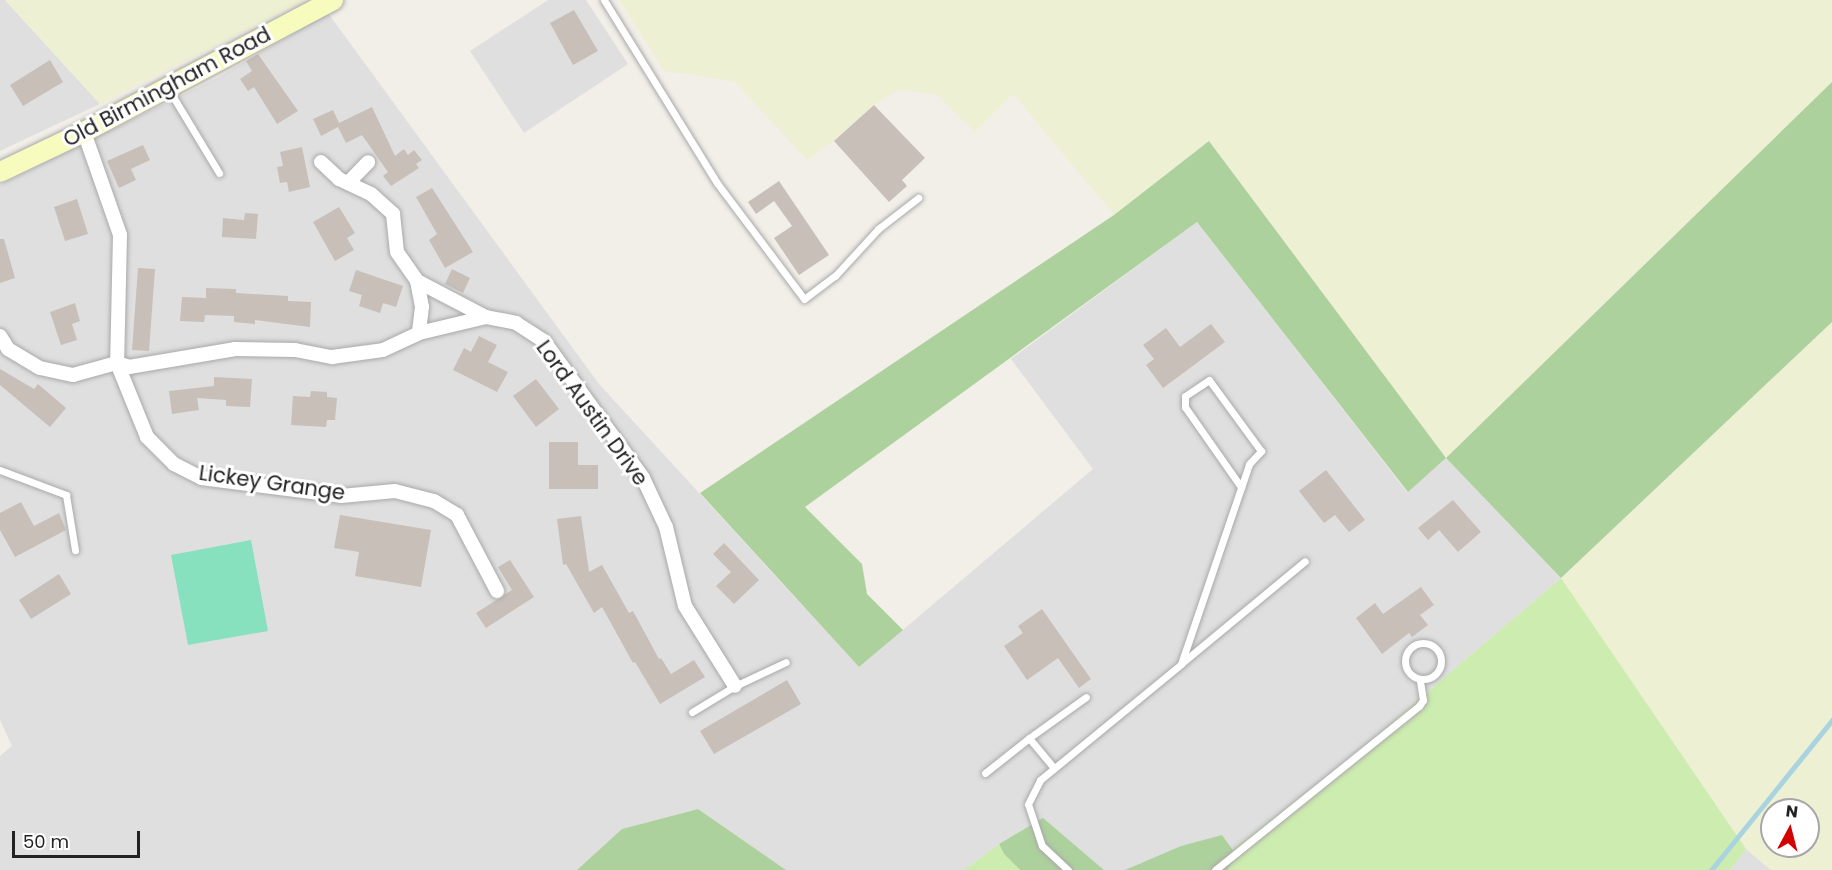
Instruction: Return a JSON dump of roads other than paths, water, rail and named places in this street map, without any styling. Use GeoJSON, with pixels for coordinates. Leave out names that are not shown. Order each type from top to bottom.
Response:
{"type":"FeatureCollection","features":[{"type":"Feature","properties":{"kind":"main road","name":"Old Birmingham Road"},"geometry":{"type":"LineString","coordinates":[[0,172],[84,132],[333,0]]}},
{"type":"Feature","properties":{"kind":"street","name":"Lickey Grange"},"geometry":{"type":"LineString","coordinates":[[84,132],[120,235],[117,363],[147,438],[174,464],[201,478],[341,496],[394,491],[434,501],[457,515],[497,591]]}},
{"type":"Feature","properties":{"kind":"street"},"geometry":{"type":"LineString","coordinates":[[321,162],[348,183],[370,194],[393,214],[397,252],[417,281],[422,307],[419,333]]}},
{"type":"Feature","properties":{"kind":"street"},"geometry":{"type":"LineString","coordinates":[[348,183],[368,162]]}},
{"type":"Feature","properties":{"kind":"street"},"geometry":{"type":"LineString","coordinates":[[417,281],[486,317]]}},
{"type":"Feature","properties":{"kind":"street","name":"Lord Austin Drive"},"geometry":{"type":"LineString","coordinates":[[0,336],[8,349],[40,368],[73,375],[117,363],[129,367],[235,349],[295,351],[332,357],[383,350],[419,333],[486,317],[516,323],[544,341],[643,478],[666,527],[685,606],[735,686]]}},
{"type":"Feature","properties":{"kind":"lane"},"geometry":{"type":"LineString","coordinates":[[604,0],[717,183],[804,299],[835,276],[878,229],[918,198]]}},
{"type":"Feature","properties":{"kind":"lane"},"geometry":{"type":"LineString","coordinates":[[167,88],[219,173]]}},
{"type":"Feature","properties":{"kind":"lane"},"geometry":{"type":"LineString","coordinates":[[1181,664],[1241,487],[1250,464],[1261,451],[1209,380],[1185,396],[1185,407],[1241,487]]}},
{"type":"Feature","properties":{"kind":"lane"},"geometry":{"type":"LineString","coordinates":[[0,470],[66,495],[75,550]]}},
{"type":"Feature","properties":{"kind":"lane"},"geometry":{"type":"LineString","coordinates":[[1068,870],[1042,846],[1028,804],[1040,780],[1305,561]]}},
{"type":"Feature","properties":{"kind":"lane"},"geometry":{"type":"LineString","coordinates":[[1215,870],[1419,706],[1423,700],[1420,680],[1407,669],[1406,658],[1411,648],[1428,644],[1441,656],[1441,668],[1432,677],[1420,680]]}},
{"type":"Feature","properties":{"kind":"lane"},"geometry":{"type":"LineString","coordinates":[[692,712],[735,686],[786,662]]}},
{"type":"Feature","properties":{"kind":"lane"},"geometry":{"type":"LineString","coordinates":[[985,773],[1086,697]]}},
{"type":"Feature","properties":{"kind":"lane"},"geometry":{"type":"LineString","coordinates":[[1029,738],[1054,768]]}},
{"type":"Feature","properties":{"kind":"waterway"},"geometry":{"type":"LineString","coordinates":[[1711,870],[1832,720]]}}]}
